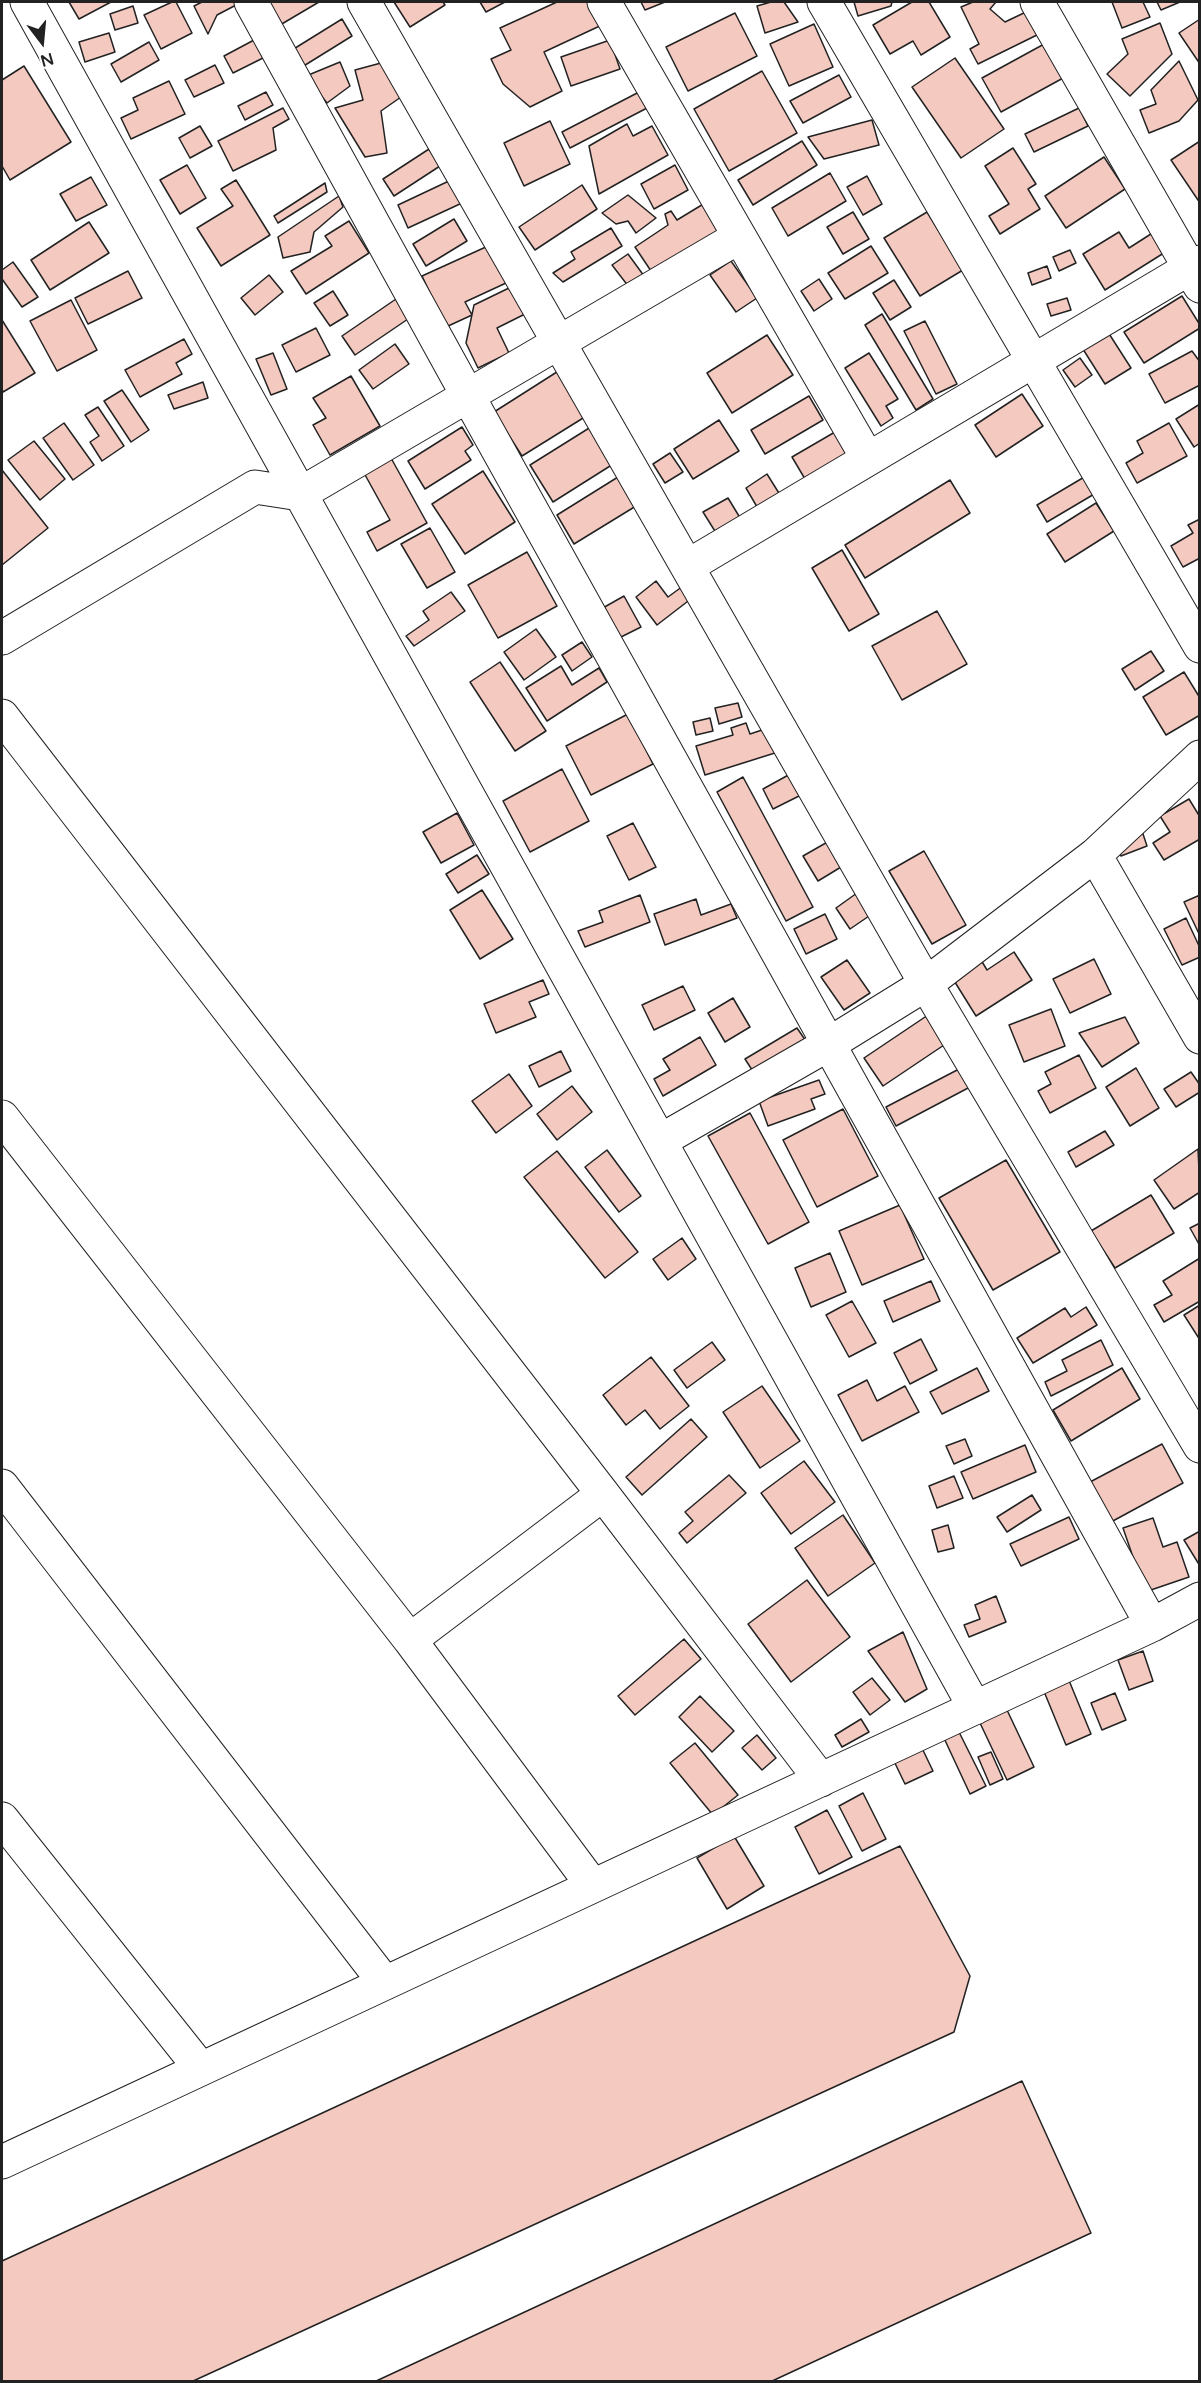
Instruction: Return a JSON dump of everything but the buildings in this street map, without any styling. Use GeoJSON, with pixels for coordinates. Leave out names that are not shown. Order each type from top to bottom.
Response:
{"type":"FeatureCollection","features":[{"type":"Feature","properties":{"kind":"street"},"geometry":{"type":"LineString","coordinates":[[27,2],[975,1708]]}},
{"type":"Feature","properties":{"kind":"street"},"geometry":{"type":"LineString","coordinates":[[251,2],[1152,1625]]}},
{"type":"Feature","properties":{"kind":"street"},"geometry":{"type":"LineString","coordinates":[[364,2],[926,984],[1200,1446]]}},
{"type":"Feature","properties":{"kind":"street"},"geometry":{"type":"LineString","coordinates":[[604,2],[868,459]]}},
{"type":"Feature","properties":{"kind":"street"},"geometry":{"type":"LineString","coordinates":[[824,2],[1200,646]]}},
{"type":"Feature","properties":{"kind":"street"},"geometry":{"type":"LineString","coordinates":[[688,566],[1033,361],[1196,272],[1037,2]]}},
{"type":"Feature","properties":{"kind":"street"},"geometry":{"type":"LineString","coordinates":[[2,638],[255,487],[300,494],[739,237]]}},
{"type":"Feature","properties":{"kind":"street"},"geometry":{"type":"LineString","coordinates":[[2,716],[821,1780]]}},
{"type":"Feature","properties":{"kind":"street"},"geometry":{"type":"LineString","coordinates":[[660,1141],[829,1044],[926,984],[1095,855],[1200,757]]}},
{"type":"Feature","properties":{"kind":"street"},"geometry":{"type":"LineString","coordinates":[[1095,855],[1200,1037]]}},
{"type":"Feature","properties":{"kind":"street"},"geometry":{"type":"LineString","coordinates":[[2,1117],[410,1640],[593,1886]]}},
{"type":"Feature","properties":{"kind":"street"},"geometry":{"type":"LineString","coordinates":[[2,1485],[385,1983]]}},
{"type":"Feature","properties":{"kind":"street"},"geometry":{"type":"LineString","coordinates":[[410,1640],[603,1494]]}},
{"type":"Feature","properties":{"kind":"street"},"geometry":{"type":"LineString","coordinates":[[8,2153],[201,2069],[1152,1625],[1200,1599]]}},
{"type":"Feature","properties":{"kind":"street"},"geometry":{"type":"LineString","coordinates":[[2,1819],[201,2069]]}}]}
